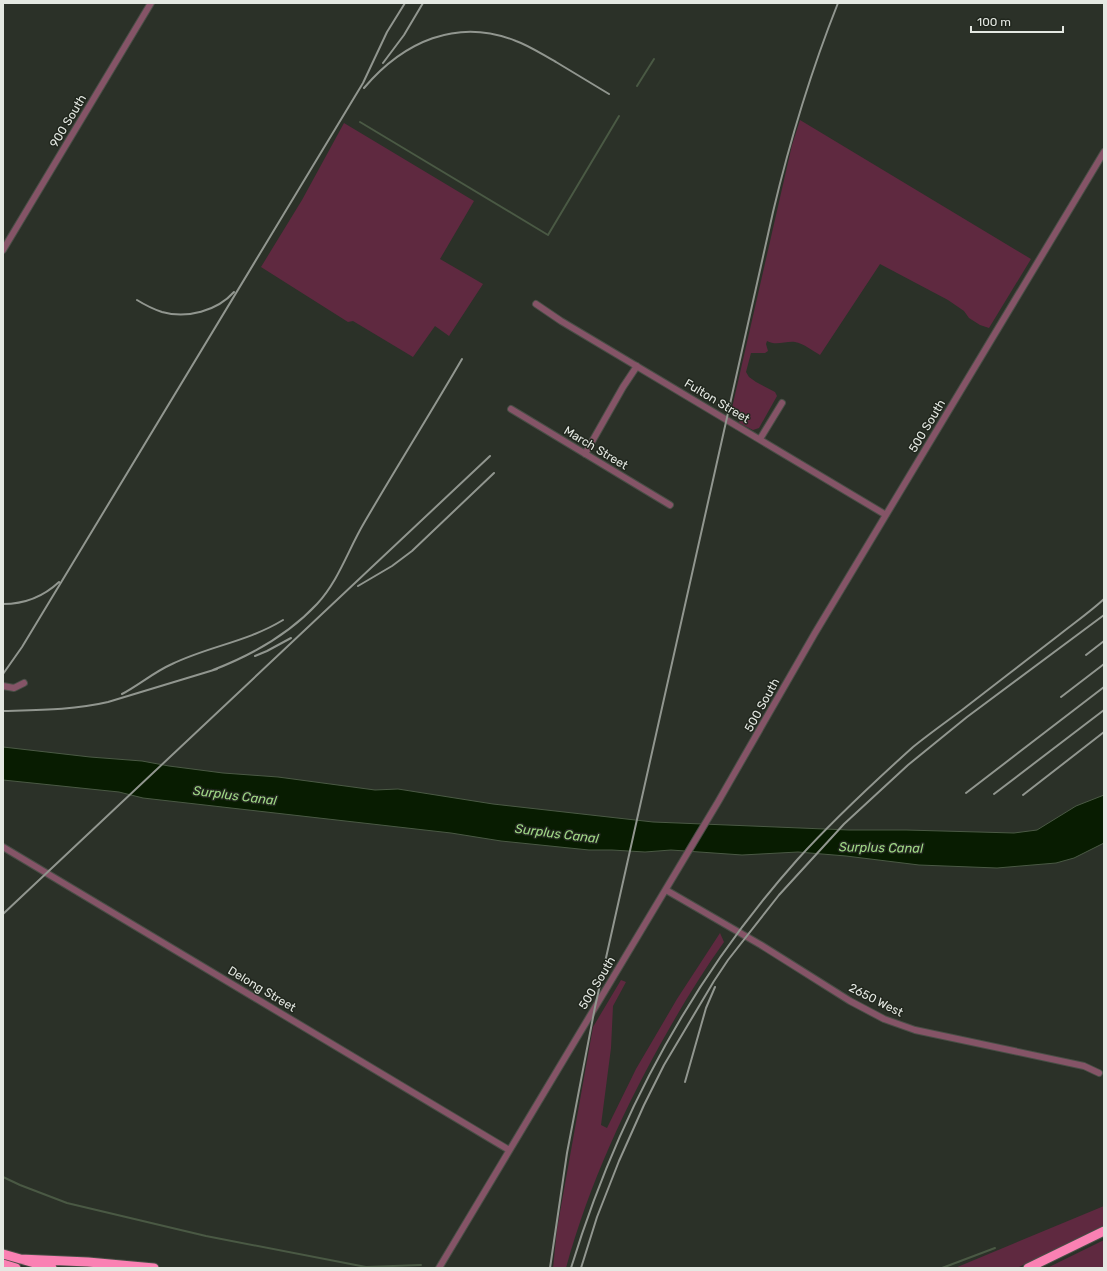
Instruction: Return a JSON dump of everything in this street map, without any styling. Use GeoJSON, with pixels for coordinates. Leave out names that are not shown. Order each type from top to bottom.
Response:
{"type":"FeatureCollection","features":[{"type":"Feature","properties":{"kind":"highway"},"geometry":{"type":"LineString","coordinates":[[1028,1268],[1104,1231]]}},
{"type":"Feature","properties":{"kind":"highway"},"geometry":{"type":"LineString","coordinates":[[3,1254],[52,1268]]}},
{"type":"Feature","properties":{"kind":"highway"},"geometry":{"type":"LineString","coordinates":[[20,1259],[88,1262],[154,1268]]}},
{"type":"Feature","properties":{"kind":"highway"},"geometry":{"type":"LineString","coordinates":[[3,1264],[16,1268]]}},
{"type":"Feature","properties":{"kind":"street","name":"900 South"},"geometry":{"type":"LineString","coordinates":[[3,250],[151,3]]}},
{"type":"Feature","properties":{"kind":"street","name":"500 South"},"geometry":{"type":"LineString","coordinates":[[439,1268],[708,820],[765,723],[810,642],[1104,152]]}},
{"type":"Feature","properties":{"kind":"street","name":"Fulton Street"},"geometry":{"type":"LineString","coordinates":[[536,304],[561,321],[886,515]]}},
{"type":"Feature","properties":{"kind":"street"},"geometry":{"type":"LineString","coordinates":[[585,454],[623,387],[637,366]]}},
{"type":"Feature","properties":{"kind":"street"},"geometry":{"type":"LineString","coordinates":[[760,439],[782,402]]}},
{"type":"Feature","properties":{"kind":"street","name":"March Street"},"geometry":{"type":"LineString","coordinates":[[511,409],[670,505]]}},
{"type":"Feature","properties":{"kind":"street"},"geometry":{"type":"LineString","coordinates":[[3,686],[14,688],[24,683]]}},
{"type":"Feature","properties":{"kind":"street","name":"Delong Street"},"geometry":{"type":"LineString","coordinates":[[3,847],[509,1150]]}},
{"type":"Feature","properties":{"kind":"street","name":"2650 West"},"geometry":{"type":"LineString","coordinates":[[666,890],[752,939],[850,1001],[884,1019],[916,1030],[1084,1066],[1099,1073]]}},
{"type":"Feature","properties":{"kind":"shaded area"},"geometry":{"type":"Polygon","coordinates":[[[800,120],[1031,259],[989,328],[980,325],[969,318],[964,311],[948,300],[880,264],[820,355],[805,345],[795,342],[774,343],[767,341],[766,344],[768,351],[765,353],[751,353],[746,372],[749,377],[775,392],[777,396],[759,428],[753,430],[739,423],[741,416],[732,408],[792,145],[800,120]]]}},
{"type":"Feature","properties":{"kind":"shaded area"},"geometry":{"type":"Polygon","coordinates":[[[344,123],[474,201],[440,259],[483,284],[449,336],[435,326],[413,357],[353,321],[348,322],[261,267],[302,200],[344,123]]]}},
{"type":"Feature","properties":{"kind":"shaded area"},"geometry":{"type":"Polygon","coordinates":[[[720,933],[724,942],[702,974],[653,1057],[610,1145],[597,1175],[575,1237],[566,1268],[553,1268],[557,1229],[593,1027],[621,980],[626,982],[613,1006],[611,1048],[601,1125],[607,1128],[636,1069],[677,999],[720,933]]]}},
{"type":"Feature","properties":{"kind":"shaded area"},"geometry":{"type":"Polygon","coordinates":[[[1104,1206],[1104,1225],[1017,1268],[955,1268],[1104,1206]]]}},
{"type":"Feature","properties":{"kind":"shaded area"},"geometry":{"type":"Polygon","coordinates":[[[1104,1240],[1104,1268],[1047,1268],[1102,1241],[1104,1240]]]}},
{"type":"Feature","properties":{"kind":"water","name":"Surplus Canal"},"geometry":{"type":"Polygon","coordinates":[[[3,747],[90,757],[142,761],[223,773],[278,777],[375,790],[398,789],[493,804],[653,822],[849,830],[1014,833],[1037,830],[1076,806],[1104,795],[1104,843],[1074,858],[1056,863],[997,868],[919,865],[798,852],[742,855],[671,850],[645,852],[589,850],[501,841],[451,833],[143,798],[119,792],[3,780],[3,747]]]}},
{"type":"Feature","properties":{"kind":"waterway"},"geometry":{"type":"LineString","coordinates":[[637,86],[654,59]]}},
{"type":"Feature","properties":{"kind":"waterway"},"geometry":{"type":"LineString","coordinates":[[360,122],[548,235],[619,116]]}},
{"type":"Feature","properties":{"kind":"waterway"},"geometry":{"type":"LineString","coordinates":[[3,1177],[67,1203],[206,1236],[366,1267],[421,1265]]}},
{"type":"Feature","properties":{"kind":"waterway"},"geometry":{"type":"LineString","coordinates":[[942,1268],[995,1248]]}},
{"type":"Feature","properties":{"kind":"railway"},"geometry":{"type":"LineString","coordinates":[[3,674],[22,647],[363,83],[387,32],[405,3]]}},
{"type":"Feature","properties":{"kind":"railway"},"geometry":{"type":"LineString","coordinates":[[383,63],[404,35],[423,3]]}},
{"type":"Feature","properties":{"kind":"railway"},"geometry":{"type":"LineString","coordinates":[[550,1268],[567,1153],[595,1007],[773,212],[802,106],[838,3]]}},
{"type":"Feature","properties":{"kind":"railway"},"geometry":{"type":"LineString","coordinates":[[364,88],[379,72],[396,58],[414,47],[432,38],[452,33],[473,32],[494,34],[521,43],[609,94]]}},
{"type":"Feature","properties":{"kind":"railway"},"geometry":{"type":"LineString","coordinates":[[137,300],[162,312],[172,314],[191,314],[210,309],[227,299],[234,292]]}},
{"type":"Feature","properties":{"kind":"railway"},"geometry":{"type":"LineString","coordinates":[[213,670],[242,658],[269,643],[306,615],[325,595],[358,533],[462,359]]}},
{"type":"Feature","properties":{"kind":"railway"},"geometry":{"type":"LineString","coordinates":[[3,914],[490,456]]}},
{"type":"Feature","properties":{"kind":"railway"},"geometry":{"type":"LineString","coordinates":[[358,586],[392,566],[412,551],[494,473]]}},
{"type":"Feature","properties":{"kind":"railway"},"geometry":{"type":"LineString","coordinates":[[3,604],[19,603],[33,599],[47,592],[59,582]]}},
{"type":"Feature","properties":{"kind":"railway"},"geometry":{"type":"LineString","coordinates":[[571,1268],[590,1212],[611,1158],[635,1104],[691,1001],[724,952],[759,905],[797,860],[825,831],[868,788],[913,747],[1104,599]]}},
{"type":"Feature","properties":{"kind":"railway"},"geometry":{"type":"LineString","coordinates":[[581,1268],[597,1217],[619,1161],[664,1065],[728,960],[779,895],[844,824],[908,765],[967,717],[1104,615]]}},
{"type":"Feature","properties":{"kind":"railway"},"geometry":{"type":"LineString","coordinates":[[122,694],[172,664],[256,634],[283,620]]}},
{"type":"Feature","properties":{"kind":"railway"},"geometry":{"type":"LineString","coordinates":[[255,656],[291,638]]}},
{"type":"Feature","properties":{"kind":"railway"},"geometry":{"type":"LineString","coordinates":[[1086,655],[1104,641]]}},
{"type":"Feature","properties":{"kind":"railway"},"geometry":{"type":"LineString","coordinates":[[1061,697],[1104,664]]}},
{"type":"Feature","properties":{"kind":"railway"},"geometry":{"type":"LineString","coordinates":[[3,711],[56,709],[95,705],[217,669]]}},
{"type":"Feature","properties":{"kind":"railway"},"geometry":{"type":"LineString","coordinates":[[966,793],[1104,687]]}},
{"type":"Feature","properties":{"kind":"railway"},"geometry":{"type":"LineString","coordinates":[[994,794],[1104,710]]}},
{"type":"Feature","properties":{"kind":"railway"},"geometry":{"type":"LineString","coordinates":[[1023,795],[1104,732]]}},
{"type":"Feature","properties":{"kind":"railway"},"geometry":{"type":"LineString","coordinates":[[685,1082],[706,1008],[715,987]]}}]}
